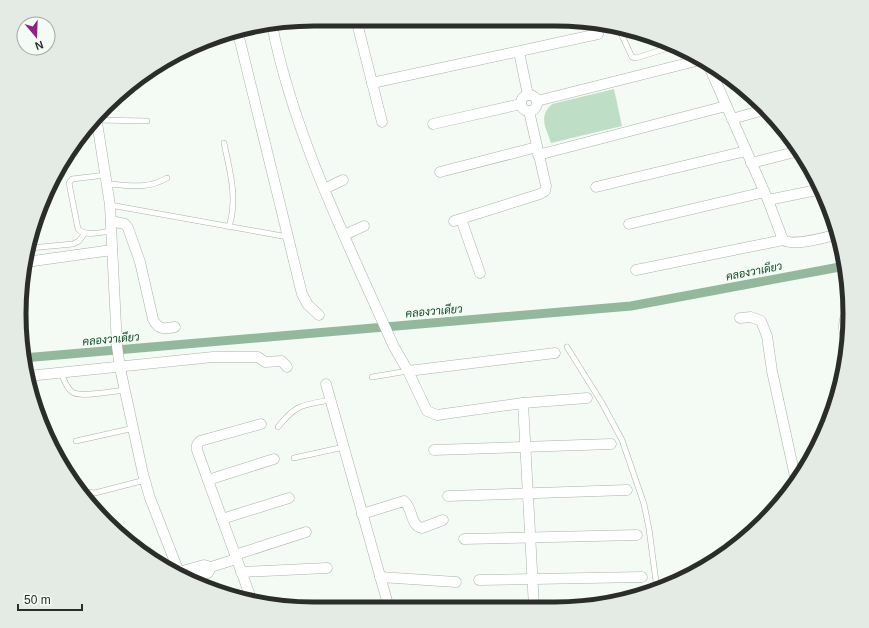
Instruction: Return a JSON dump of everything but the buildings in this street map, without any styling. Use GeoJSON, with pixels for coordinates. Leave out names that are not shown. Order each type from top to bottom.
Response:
{"type":"FeatureCollection","features":[{"type":"Feature","properties":{"kind":"street"},"geometry":{"type":"LineString","coordinates":[[358,26],[382,122]]}},
{"type":"Feature","properties":{"kind":"street"},"geometry":{"type":"LineString","coordinates":[[273,29],[298,117],[324,189],[394,347],[408,371],[427,411],[437,415],[523,403],[587,398]]}},
{"type":"Feature","properties":{"kind":"street"},"geometry":{"type":"LineString","coordinates":[[372,83],[598,34]]}},
{"type":"Feature","properties":{"kind":"street"},"geometry":{"type":"LineString","coordinates":[[239,36],[302,294],[308,305],[319,314]]}},
{"type":"Feature","properties":{"kind":"street"},"geometry":{"type":"LineString","coordinates":[[519,52],[528,95]]}},
{"type":"Feature","properties":{"kind":"street"},"geometry":{"type":"LineString","coordinates":[[537,101],[693,62]]}},
{"type":"Feature","properties":{"kind":"street"},"geometry":{"type":"LineString","coordinates":[[712,75],[766,196],[783,240]]}},
{"type":"Feature","properties":{"kind":"street"},"geometry":{"type":"LineString","coordinates":[[528,95],[532,96],[537,101]]}},
{"type":"Feature","properties":{"kind":"street"},"geometry":{"type":"LineString","coordinates":[[528,95],[523,97],[521,104],[524,110],[529,111],[536,108],[537,101]]}},
{"type":"Feature","properties":{"kind":"street"},"geometry":{"type":"LineString","coordinates":[[433,124],[521,104]]}},
{"type":"Feature","properties":{"kind":"street"},"geometry":{"type":"LineString","coordinates":[[440,172],[538,151],[726,106]]}},
{"type":"Feature","properties":{"kind":"street"},"geometry":{"type":"LineString","coordinates":[[480,272],[457,220],[540,194],[545,191],[546,186],[529,111]]}},
{"type":"Feature","properties":{"kind":"street"},"geometry":{"type":"LineString","coordinates":[[732,119],[760,111]]}},
{"type":"Feature","properties":{"kind":"street"},"geometry":{"type":"LineString","coordinates":[[98,123],[110,206],[119,364],[145,480],[178,567]]}},
{"type":"Feature","properties":{"kind":"street"},"geometry":{"type":"LineString","coordinates":[[596,187],[746,151]]}},
{"type":"Feature","properties":{"kind":"street"},"geometry":{"type":"LineString","coordinates":[[751,163],[793,153]]}},
{"type":"Feature","properties":{"kind":"street"},"geometry":{"type":"LineString","coordinates":[[324,189],[343,180]]}},
{"type":"Feature","properties":{"kind":"street"},"geometry":{"type":"LineString","coordinates":[[629,224],[766,196],[814,190]]}},
{"type":"Feature","properties":{"kind":"street"},"geometry":{"type":"LineString","coordinates":[[111,226],[125,224],[128,228],[140,262],[153,319],[156,326],[161,329],[175,327]]}},
{"type":"Feature","properties":{"kind":"street"},"geometry":{"type":"LineString","coordinates":[[344,235],[364,226]]}},
{"type":"Feature","properties":{"kind":"street"},"geometry":{"type":"LineString","coordinates":[[636,270],[783,240],[787,242],[795,242],[832,235]]}},
{"type":"Feature","properties":{"kind":"street"},"geometry":{"type":"LineString","coordinates":[[31,261],[112,250]]}},
{"type":"Feature","properties":{"kind":"street"},"geometry":{"type":"LineString","coordinates":[[740,318],[751,317],[761,321],[767,336],[772,372],[794,473]]}},
{"type":"Feature","properties":{"kind":"street"},"geometry":{"type":"LineString","coordinates":[[408,371],[555,353]]}},
{"type":"Feature","properties":{"kind":"street"},"geometry":{"type":"LineString","coordinates":[[33,376],[119,364],[213,357],[258,357],[265,362],[282,362],[287,367]]}},
{"type":"Feature","properties":{"kind":"street"},"geometry":{"type":"LineString","coordinates":[[326,384],[387,602]]}},
{"type":"Feature","properties":{"kind":"street"},"geometry":{"type":"LineString","coordinates":[[523,403],[534,602]]}},
{"type":"Feature","properties":{"kind":"street"},"geometry":{"type":"LineString","coordinates":[[249,594],[197,450],[197,445],[200,441],[262,424]]}},
{"type":"Feature","properties":{"kind":"street"},"geometry":{"type":"LineString","coordinates":[[434,450],[611,444]]}},
{"type":"Feature","properties":{"kind":"street"},"geometry":{"type":"LineString","coordinates":[[208,480],[274,459]]}},
{"type":"Feature","properties":{"kind":"street"},"geometry":{"type":"LineString","coordinates":[[448,496],[529,495],[627,490]]}},
{"type":"Feature","properties":{"kind":"street"},"geometry":{"type":"LineString","coordinates":[[222,519],[289,498]]}},
{"type":"Feature","properties":{"kind":"street"},"geometry":{"type":"LineString","coordinates":[[362,514],[404,501],[407,504],[415,525],[418,528],[422,528],[443,520]]}},
{"type":"Feature","properties":{"kind":"street"},"geometry":{"type":"LineString","coordinates":[[185,571],[204,565],[211,567],[306,532]]}},
{"type":"Feature","properties":{"kind":"street"},"geometry":{"type":"LineString","coordinates":[[464,539],[636,535]]}},
{"type":"Feature","properties":{"kind":"street"},"geometry":{"type":"LineString","coordinates":[[197,577],[208,573],[211,567]]}},
{"type":"Feature","properties":{"kind":"street"},"geometry":{"type":"LineString","coordinates":[[241,572],[327,568]]}},
{"type":"Feature","properties":{"kind":"street"},"geometry":{"type":"LineString","coordinates":[[380,576],[456,582]]}},
{"type":"Feature","properties":{"kind":"street"},"geometry":{"type":"LineString","coordinates":[[479,580],[642,577]]}},
{"type":"Feature","properties":{"kind":"lane"},"geometry":{"type":"LineString","coordinates":[[621,34],[632,57],[636,58],[666,49]]}},
{"type":"Feature","properties":{"kind":"lane"},"geometry":{"type":"LineString","coordinates":[[102,118],[147,121]]}},
{"type":"Feature","properties":{"kind":"lane"},"geometry":{"type":"LineString","coordinates":[[224,143],[234,198],[234,211],[229,227]]}},
{"type":"Feature","properties":{"kind":"lane"},"geometry":{"type":"LineString","coordinates":[[85,233],[78,229],[69,183],[72,179],[107,179],[146,186],[155,184],[167,178]]}},
{"type":"Feature","properties":{"kind":"lane"},"geometry":{"type":"LineString","coordinates":[[110,206],[289,237]]}},
{"type":"Feature","properties":{"kind":"lane"},"geometry":{"type":"LineString","coordinates":[[34,248],[73,244],[79,241],[85,233],[111,226]]}},
{"type":"Feature","properties":{"kind":"lane"},"geometry":{"type":"LineString","coordinates":[[842,333],[840,324],[843,317]]}},
{"type":"Feature","properties":{"kind":"lane"},"geometry":{"type":"LineString","coordinates":[[567,347],[602,403],[622,440],[644,504],[656,584]]}},
{"type":"Feature","properties":{"kind":"lane"},"geometry":{"type":"LineString","coordinates":[[372,377],[408,371]]}},
{"type":"Feature","properties":{"kind":"lane"},"geometry":{"type":"LineString","coordinates":[[61,373],[66,386],[73,393],[77,394],[125,390]]}},
{"type":"Feature","properties":{"kind":"lane"},"geometry":{"type":"LineString","coordinates":[[278,427],[288,415],[297,408],[331,400]]}},
{"type":"Feature","properties":{"kind":"lane"},"geometry":{"type":"LineString","coordinates":[[76,441],[134,428]]}},
{"type":"Feature","properties":{"kind":"lane"},"geometry":{"type":"LineString","coordinates":[[294,458],[344,447]]}},
{"type":"Feature","properties":{"kind":"lane"},"geometry":{"type":"LineString","coordinates":[[88,492],[95,493],[145,480]]}},
{"type":"Feature","properties":{"kind":"green space"},"geometry":{"type":"Polygon","coordinates":[[[614,89],[622,126],[551,143],[545,127],[544,118],[545,113],[552,104],[614,89]]]}},
{"type":"Feature","properties":{"kind":"waterway","name":"คลองวาเดียว"},"geometry":{"type":"LineString","coordinates":[[29,357],[631,306],[839,267]]}}]}
